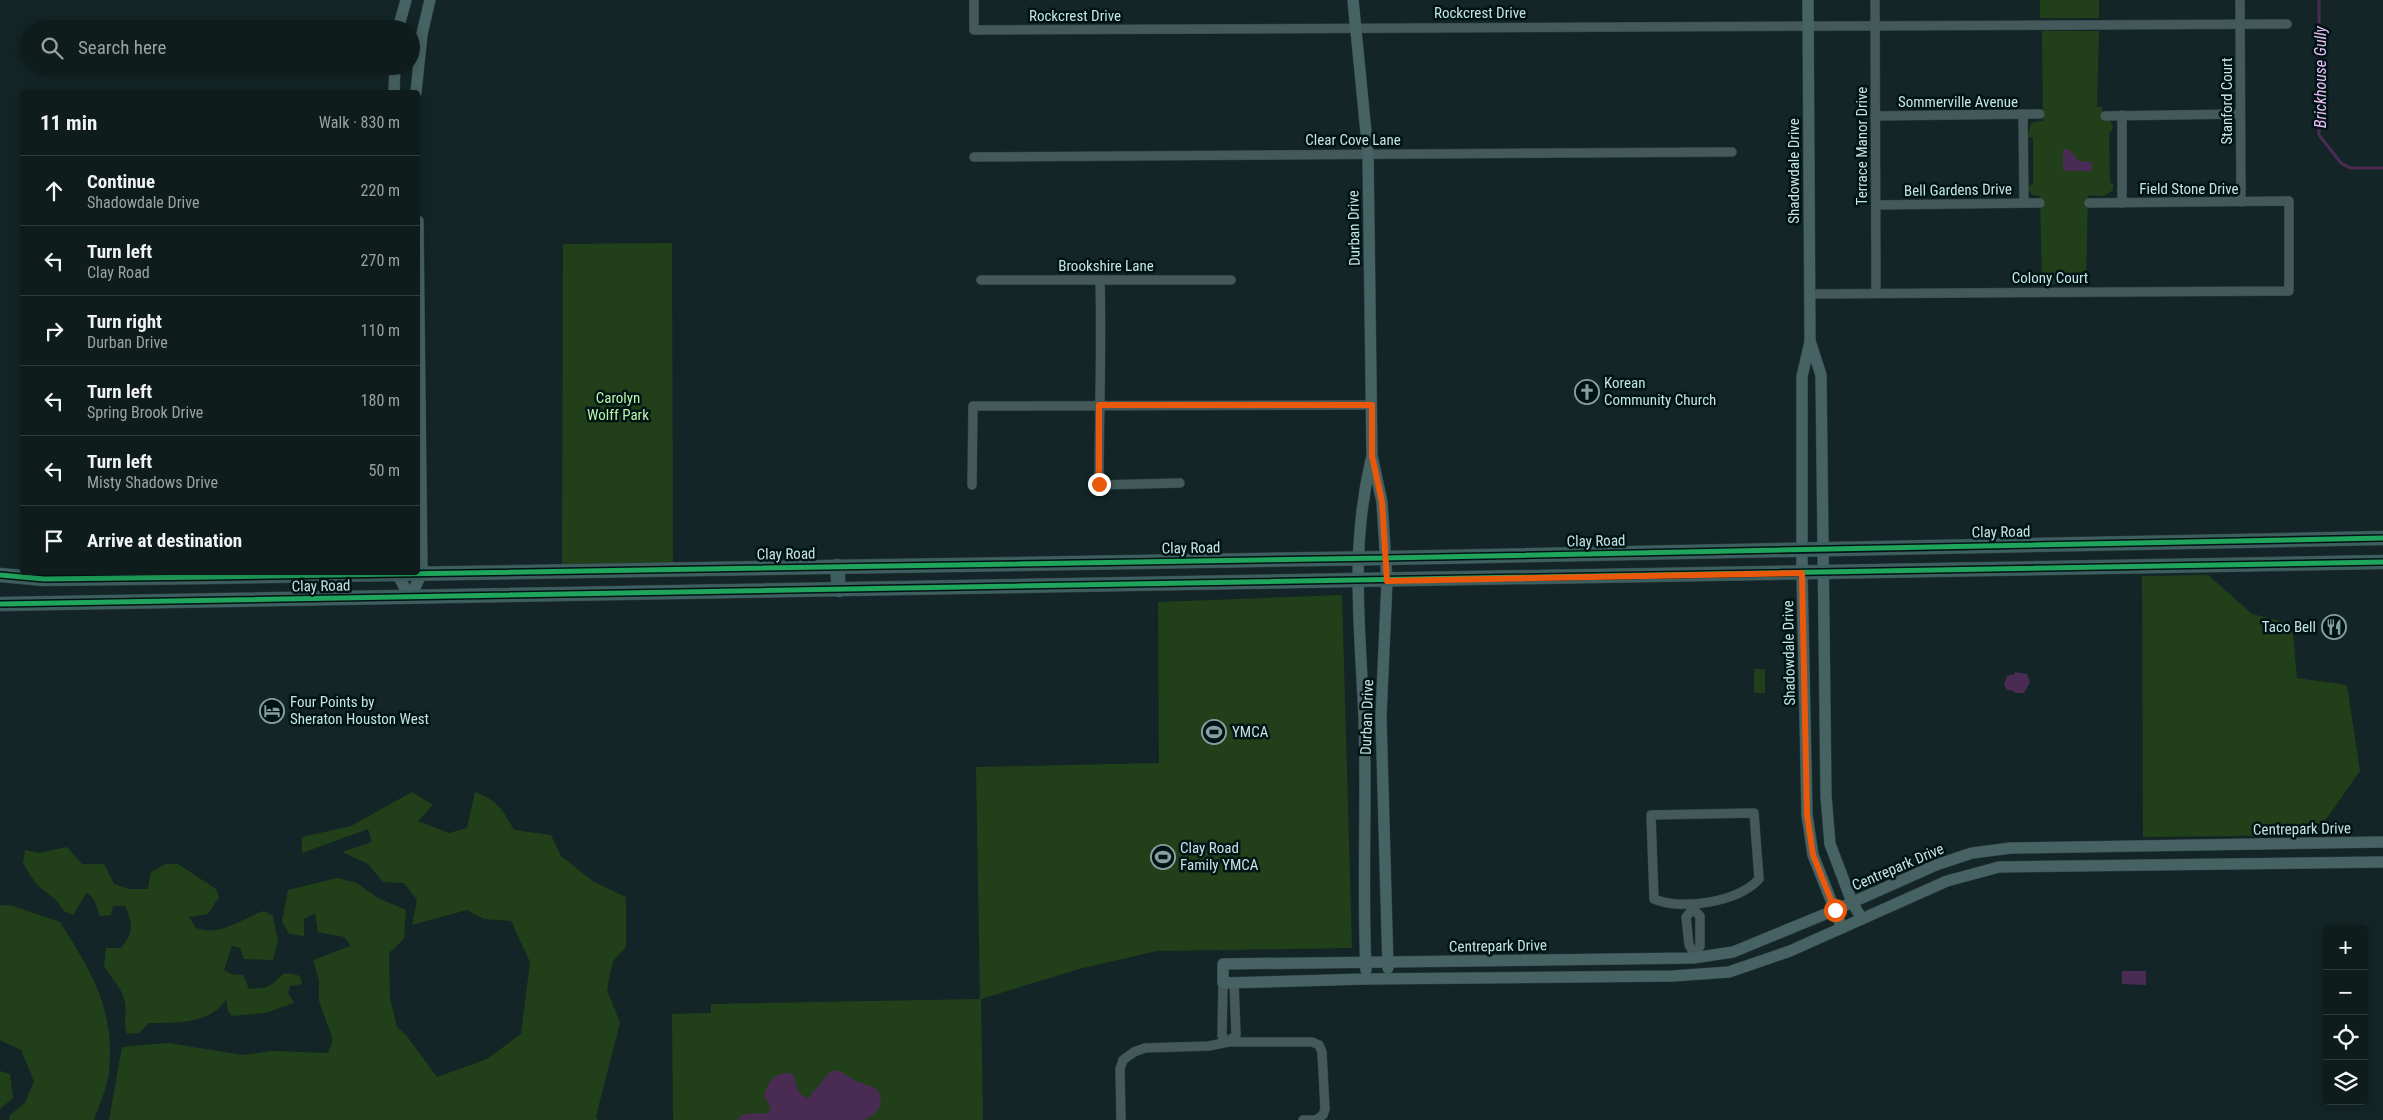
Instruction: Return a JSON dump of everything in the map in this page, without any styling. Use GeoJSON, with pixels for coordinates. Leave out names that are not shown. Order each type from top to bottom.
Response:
{"type":"FeatureCollection","features":[{"type":"Feature","properties":{"kind":"main road","name":"Clay Road"},"geometry":{"type":"LineString","coordinates":[[422,573],[1386,558],[1802,548],[2383,538]]}},
{"type":"Feature","properties":{"kind":"main road"},"geometry":{"type":"LineString","coordinates":[[2252,540],[2254,565]]}},
{"type":"Feature","properties":{"kind":"main road"},"geometry":{"type":"LineString","coordinates":[[2067,544],[2068,568]]}},
{"type":"Feature","properties":{"kind":"main road"},"geometry":{"type":"LineString","coordinates":[[1536,578],[1538,554]]}},
{"type":"Feature","properties":{"kind":"main road"},"geometry":{"type":"LineString","coordinates":[[1182,584],[1183,561]]}},
{"type":"Feature","properties":{"kind":"main road","name":"Clay Road"},"geometry":{"type":"LineString","coordinates":[[0,604],[44,602],[211,602],[2383,562]]}},
{"type":"Feature","properties":{"kind":"main road"},"geometry":{"type":"LineString","coordinates":[[1004,563],[1004,588]]}},
{"type":"Feature","properties":{"kind":"main road"},"geometry":{"type":"LineString","coordinates":[[837,566],[839,590]]}},
{"type":"Feature","properties":{"kind":"main road"},"geometry":{"type":"LineString","coordinates":[[687,569],[688,593]]}},
{"type":"Feature","properties":{"kind":"main road","name":"Clay Road"},"geometry":{"type":"LineString","coordinates":[[0,575],[44,579],[304,575]]}},
{"type":"Feature","properties":{"kind":"main road"},"geometry":{"type":"LineString","coordinates":[[211,577],[211,602]]}},
{"type":"Feature","properties":{"kind":"main road"},"geometry":{"type":"LineString","coordinates":[[44,579],[44,602]]}},
{"type":"Feature","properties":{"kind":"street"},"geometry":{"type":"LineString","coordinates":[[400,20],[406,0]]}},
{"type":"Feature","properties":{"kind":"street"},"geometry":{"type":"LineString","coordinates":[[420,53],[422,34],[430,0]]}},
{"type":"Feature","properties":{"kind":"street","name":"Rockcrest Drive"},"geometry":{"type":"LineString","coordinates":[[974,0],[974,30],[2287,24]]}},
{"type":"Feature","properties":{"kind":"street","name":"Durban Drive"},"geometry":{"type":"LineString","coordinates":[[1353,0],[1354,27],[1368,153],[1372,456],[1382,502],[1387,581],[1381,716],[1388,979]]}},
{"type":"Feature","properties":{"kind":"street","name":"Shadowdale Drive"},"geometry":{"type":"LineString","coordinates":[[1808,0],[1810,342],[1802,376],[1802,573],[1807,815],[1813,855],[1842,928]]}},
{"type":"Feature","properties":{"kind":"street","name":"Terrace Manor Drive"},"geometry":{"type":"LineString","coordinates":[[1875,0],[1876,292]]}},
{"type":"Feature","properties":{"kind":"street","name":"Stanford Court"},"geometry":{"type":"LineString","coordinates":[[2240,0],[2241,202]]}},
{"type":"Feature","properties":{"kind":"street"},"geometry":{"type":"LineString","coordinates":[[394,90],[395,75]]}},
{"type":"Feature","properties":{"kind":"street"},"geometry":{"type":"LineString","coordinates":[[416,90],[418,75]]}},
{"type":"Feature","properties":{"kind":"street","name":"Sommerville Avenue"},"geometry":{"type":"LineString","coordinates":[[1875,116],[2040,114]]}},
{"type":"Feature","properties":{"kind":"street"},"geometry":{"type":"LineString","coordinates":[[2105,116],[2240,114]]}},
{"type":"Feature","properties":{"kind":"street"},"geometry":{"type":"LineString","coordinates":[[2023,115],[2024,203]]}},
{"type":"Feature","properties":{"kind":"street"},"geometry":{"type":"LineString","coordinates":[[2122,115],[2122,203]]}},
{"type":"Feature","properties":{"kind":"street","name":"Clear Cove Lane"},"geometry":{"type":"LineString","coordinates":[[974,157],[1732,152]]}},
{"type":"Feature","properties":{"kind":"street","name":"Field Stone Drive"},"geometry":{"type":"LineString","coordinates":[[2089,203],[2289,202],[2289,292]]}},
{"type":"Feature","properties":{"kind":"street","name":"Bell Gardens Drive"},"geometry":{"type":"LineString","coordinates":[[1876,205],[2040,203]]}},
{"type":"Feature","properties":{"kind":"street","name":"Brookshire Lane"},"geometry":{"type":"LineString","coordinates":[[981,280],[1231,280]]}},
{"type":"Feature","properties":{"kind":"street"},"geometry":{"type":"LineString","coordinates":[[1100,280],[1102,352],[1099,405],[1099,484],[1180,483]]}},
{"type":"Feature","properties":{"kind":"street","name":"Colony Court"},"geometry":{"type":"LineString","coordinates":[[1810,294],[1876,292],[2289,292]]}},
{"type":"Feature","properties":{"kind":"street","name":"Shadowdale Drive"},"geometry":{"type":"LineString","coordinates":[[1810,342],[1821,374],[1825,573],[1825,753],[1830,844],[1852,902],[1862,919]]}},
{"type":"Feature","properties":{"kind":"street"},"geometry":{"type":"LineString","coordinates":[[410,597],[422,573],[420,397]]}},
{"type":"Feature","properties":{"kind":"street"},"geometry":{"type":"LineString","coordinates":[[972,485],[973,406],[1372,405]]}},
{"type":"Feature","properties":{"kind":"street","name":"Durban Drive"},"geometry":{"type":"LineString","coordinates":[[1366,979],[1364,717],[1357,558],[1362,500],[1372,456]]}},
{"type":"Feature","properties":{"kind":"street"},"geometry":{"type":"LineString","coordinates":[[397,575],[410,597]]}},
{"type":"Feature","properties":{"kind":"street"},"geometry":{"type":"LineString","coordinates":[[1806,753],[1825,753]]}},
{"type":"Feature","properties":{"kind":"street"},"geometry":{"type":"LineString","coordinates":[[1693,907],[1752,887],[1759,879],[1754,813],[1651,814],[1654,899],[1666,904],[1693,907],[1700,916],[1700,946],[1694,956],[1697,974]]}},
{"type":"Feature","properties":{"kind":"street","name":"Centrepark Drive"},"geometry":{"type":"LineString","coordinates":[[2383,842],[2011,848],[1986,851],[1936,865],[1835,910],[1733,952],[1694,956],[1538,960],[1365,964],[1223,964],[1229,983],[1729,972],[1790,951],[1947,881],[1999,867],[2383,862]]}},
{"type":"Feature","properties":{"kind":"street"},"geometry":{"type":"LineString","coordinates":[[2263,844],[2264,864]]}},
{"type":"Feature","properties":{"kind":"street"},"geometry":{"type":"LineString","coordinates":[[2121,846],[2122,866]]}},
{"type":"Feature","properties":{"kind":"street"},"geometry":{"type":"LineString","coordinates":[[1986,851],[1989,870]]}},
{"type":"Feature","properties":{"kind":"street"},"geometry":{"type":"LineString","coordinates":[[1538,960],[1538,977]]}},
{"type":"Feature","properties":{"kind":"street"},"geometry":{"type":"LineString","coordinates":[[1228,1042],[1236,1035],[1236,1014],[1229,983]]}},
{"type":"Feature","properties":{"kind":"street"},"geometry":{"type":"LineString","coordinates":[[1228,1042],[1222,1036],[1222,1015],[1229,983]]}},
{"type":"Feature","properties":{"kind":"street"},"geometry":{"type":"LineString","coordinates":[[1222,1015],[1236,1014]]}},
{"type":"Feature","properties":{"kind":"street"},"geometry":{"type":"LineString","coordinates":[[1121,1120],[1120,1068],[1123,1060],[1134,1052],[1146,1048],[1209,1046],[1228,1042],[1312,1042],[1319,1045],[1322,1052],[1325,1109],[1324,1115],[1316,1120],[1303,1120]]}},
{"type":"Feature","properties":{"kind":"green space"},"geometry":{"type":"Polygon","coordinates":[[[2040,0],[2099,0],[2099,18],[2040,18],[2040,0]]]}},
{"type":"Feature","properties":{"kind":"green space"},"geometry":{"type":"Polygon","coordinates":[[[2042,31],[2099,31],[2097,107],[2102,107],[2103,120],[2110,121],[2113,127],[2112,131],[2109,132],[2110,183],[2113,184],[2113,190],[2104,196],[2088,195],[2086,283],[2042,284],[2040,196],[2032,195],[2029,189],[2030,185],[2033,185],[2033,138],[2028,137],[2031,123],[2043,121],[2042,31]]]}},
{"type":"Feature","properties":{"kind":"green space","name":"Carolyn Wolff Park"},"geometry":{"type":"Polygon","coordinates":[[[672,243],[673,569],[562,571],[563,244],[672,243]]]}},
{"type":"Feature","properties":{"kind":"green space"},"geometry":{"type":"Polygon","coordinates":[[[2208,575],[2252,614],[2292,624],[2297,678],[2347,685],[2360,771],[2315,835],[2143,837],[2142,576],[2208,575]]]}},
{"type":"Feature","properties":{"kind":"green space","name":"Clay Road Family YMCA"},"geometry":{"type":"Polygon","coordinates":[[[1342,595],[1352,948],[1157,951],[1079,969],[981,999],[983,1120],[673,1120],[672,1014],[711,1013],[711,1004],[980,999],[976,767],[1159,763],[1158,602],[1342,595]]]}},
{"type":"Feature","properties":{"kind":"green space"},"geometry":{"type":"Polygon","coordinates":[[[1754,669],[1765,669],[1765,693],[1754,693],[1754,669]]]}},
{"type":"Feature","properties":{"kind":"green space"},"geometry":{"type":"Polygon","coordinates":[[[412,792],[433,805],[418,821],[449,833],[467,828],[475,792],[483,795],[499,806],[514,830],[551,835],[561,856],[594,882],[626,897],[626,947],[613,961],[607,990],[620,1023],[596,1116],[598,1120],[109,1120],[122,1047],[168,1043],[242,1055],[273,1051],[328,1053],[333,1040],[319,1001],[319,980],[313,960],[351,946],[344,937],[318,932],[315,913],[304,919],[304,936],[289,934],[282,921],[288,890],[337,878],[357,883],[378,898],[406,910],[404,939],[389,953],[390,998],[397,1027],[406,1035],[437,1077],[487,1059],[521,1034],[530,962],[511,921],[484,919],[467,910],[412,925],[417,900],[404,883],[383,882],[368,864],[342,852],[372,842],[368,829],[302,853],[302,837],[351,826],[412,792]]]}},
{"type":"Feature","properties":{"kind":"green space"},"geometry":{"type":"Polygon","coordinates":[[[67,847],[82,864],[104,864],[114,884],[129,889],[148,889],[151,872],[166,864],[178,864],[216,889],[219,897],[208,914],[189,917],[196,928],[205,930],[223,929],[264,911],[273,916],[278,941],[273,960],[244,959],[240,948],[232,946],[224,970],[231,974],[243,975],[249,989],[267,987],[285,973],[300,976],[302,984],[290,986],[288,993],[294,1003],[265,1013],[232,1016],[228,1011],[226,999],[220,1007],[202,1018],[180,1022],[149,1023],[139,1033],[127,1034],[124,998],[104,966],[106,948],[121,948],[130,932],[131,923],[125,906],[113,906],[111,915],[100,916],[94,900],[87,892],[73,915],[65,912],[56,900],[36,884],[23,863],[25,850],[39,853],[67,847]]]}},
{"type":"Feature","properties":{"kind":"green space"},"geometry":{"type":"Polygon","coordinates":[[[0,905],[13,906],[60,922],[82,958],[99,992],[105,1010],[110,1050],[108,1078],[94,1120],[9,1120],[10,1115],[25,1103],[34,1081],[21,1050],[0,1040],[0,905]]]}},
{"type":"Feature","properties":{"kind":"green space"},"geometry":{"type":"Polygon","coordinates":[[[0,1071],[10,1074],[13,1098],[0,1109],[0,1071]]]}},
{"type":"Feature","properties":{"kind":"shaded area"},"geometry":{"type":"Polygon","coordinates":[[[2063,149],[2069,149],[2079,161],[2092,162],[2092,171],[2063,171],[2063,149]]]}},
{"type":"Feature","properties":{"kind":"shaded area"},"geometry":{"type":"Polygon","coordinates":[[[2015,672],[2027,674],[2030,682],[2024,693],[2014,693],[2014,691],[2007,690],[2004,685],[2007,676],[2015,674],[2015,672]]]}},
{"type":"Feature","properties":{"kind":"shaded area"},"geometry":{"type":"Polygon","coordinates":[[[2122,971],[2146,971],[2146,985],[2122,984],[2122,971]]]}},
{"type":"Feature","properties":{"kind":"shaded area"},"geometry":{"type":"Polygon","coordinates":[[[831,1071],[840,1071],[854,1080],[877,1089],[880,1094],[881,1104],[877,1111],[864,1120],[737,1120],[743,1114],[767,1113],[771,1109],[764,1095],[774,1077],[782,1073],[793,1074],[799,1092],[808,1098],[831,1071]]]}},
{"type":"Feature","properties":{"kind":"waterway","name":"Brickhouse Gully"},"geometry":{"type":"LineString","coordinates":[[2319,0],[2319,135],[2341,163],[2350,168],[2383,168]]}},
{"type":"Feature","properties":{"kind":"cycle path"},"geometry":{"type":"LineString","coordinates":[[420,574],[1385,558],[2383,538]]}},
{"type":"Feature","properties":{"kind":"cycle path"},"geometry":{"type":"LineString","coordinates":[[0,604],[2383,562]]}},
{"type":"Feature","properties":{"kind":"cycle path"},"geometry":{"type":"LineString","coordinates":[[0,575],[44,579],[335,575]]}},
{"type":"Feature","properties":{"kind":"place","name":"Korean Community Church"},"geometry":{"type":"Point","coordinates":[1587,392]}},
{"type":"Feature","properties":{"kind":"place","name":"Taco Bell"},"geometry":{"type":"Point","coordinates":[2334,627]}},
{"type":"Feature","properties":{"kind":"place","name":"Four Points by Sheraton Houston West"},"geometry":{"type":"Point","coordinates":[272,711]}},
{"type":"Feature","properties":{"kind":"place","name":"YMCA"},"geometry":{"type":"Point","coordinates":[1214,732]}},
{"type":"Feature","properties":{"kind":"place","name":"Clay Road Family YMCA"},"geometry":{"type":"Point","coordinates":[1163,857]}},
{"type":"Feature","properties":{"kind":"route"},"geometry":{"type":"LineString","coordinates":[[1099,484],[1099,405],[1372,405],[1372,456],[1382,502],[1387,581],[1802,573],[1807,815],[1813,855],[1835,910]]}}]}
